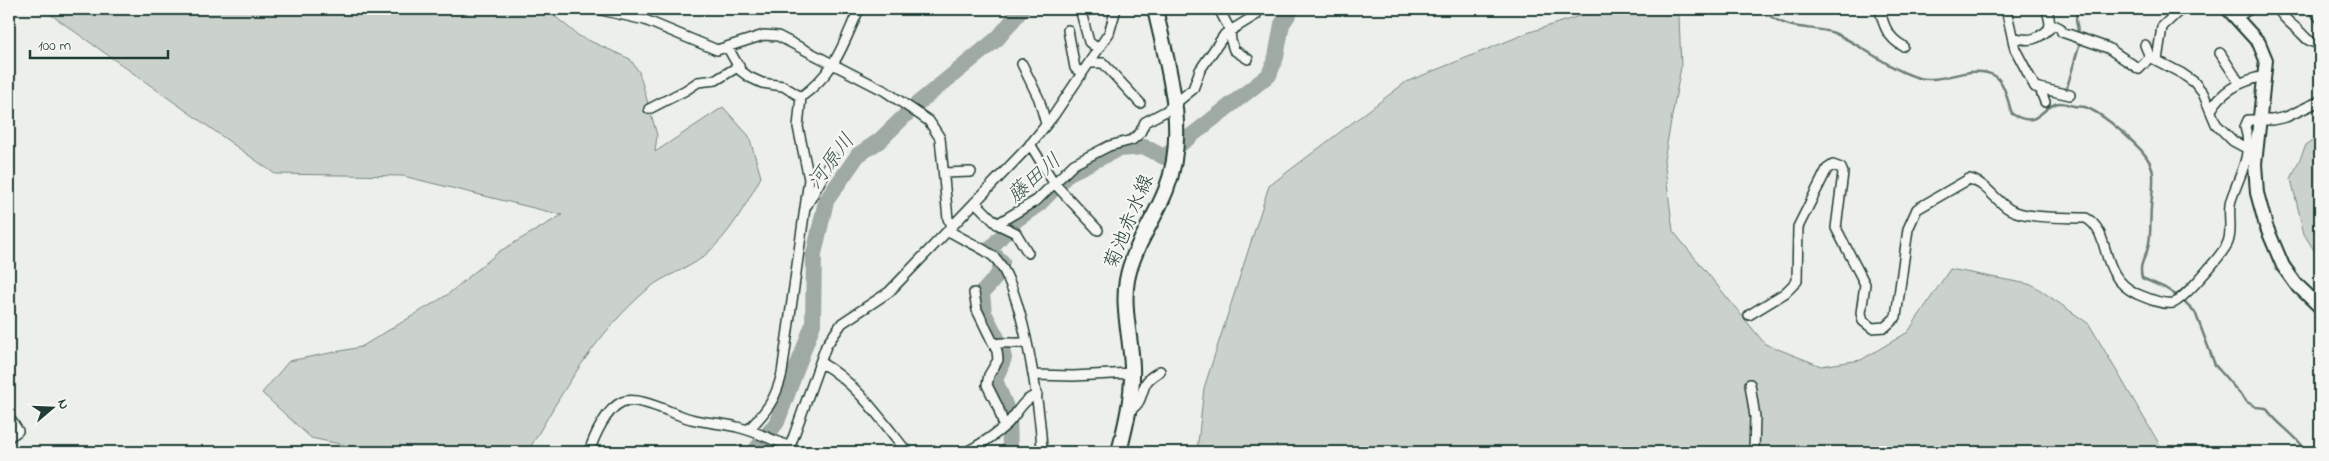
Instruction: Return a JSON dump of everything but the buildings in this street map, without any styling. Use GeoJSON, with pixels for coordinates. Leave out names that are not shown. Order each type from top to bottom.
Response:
{"type":"FeatureCollection","features":[{"type":"Feature","properties":{"kind":"main road","name":"菊池赤水線"},"geometry":{"type":"LineString","coordinates":[[1119,452],[1128,411],[1132,372],[1126,304],[1126,281],[1140,240],[1159,208],[1175,165],[1177,133],[1174,105],[1155,9]]}},
{"type":"Feature","properties":{"kind":"main road"},"geometry":{"type":"LineString","coordinates":[[2233,13],[2259,43],[2266,60],[2255,164],[2257,193],[2266,226],[2283,266],[2296,284],[2320,306]]}},
{"type":"Feature","properties":{"kind":"street"},"geometry":{"type":"LineString","coordinates":[[597,9],[645,20],[717,50],[764,35],[778,36],[834,63],[885,91],[929,121],[940,138],[950,228],[994,257],[1006,273],[1034,375],[1042,452]]}},
{"type":"Feature","properties":{"kind":"street"},"geometry":{"type":"LineString","coordinates":[[748,430],[764,414],[778,393],[790,319],[809,179],[798,127],[801,97],[820,83],[834,63],[859,9]]}},
{"type":"Feature","properties":{"kind":"street"},"geometry":{"type":"LineString","coordinates":[[1082,9],[1089,42],[1098,49]]}},
{"type":"Feature","properties":{"kind":"street"},"geometry":{"type":"LineString","coordinates":[[589,452],[594,434],[605,419],[621,403],[631,401],[657,407],[691,419],[748,430],[789,450],[826,346],[842,323],[889,292],[1030,144],[1109,33],[1116,9]]}},
{"type":"Feature","properties":{"kind":"street"},"geometry":{"type":"LineString","coordinates":[[1219,9],[1230,30],[1230,41],[1234,50],[1248,59]]}},
{"type":"Feature","properties":{"kind":"street"},"geometry":{"type":"LineString","coordinates":[[1880,9],[1882,22],[1889,34],[1903,46]]}},
{"type":"Feature","properties":{"kind":"street"},"geometry":{"type":"LineString","coordinates":[[2006,9],[2015,49],[2035,87],[2056,90],[2070,95]]}},
{"type":"Feature","properties":{"kind":"street"},"geometry":{"type":"LineString","coordinates":[[2013,37],[2028,41],[2035,39],[2049,29],[2050,23],[2047,9]]}},
{"type":"Feature","properties":{"kind":"street"},"geometry":{"type":"LineString","coordinates":[[2050,23],[2060,28],[2062,32],[2108,48],[2137,72],[2154,58],[2162,28],[2181,9]]}},
{"type":"Feature","properties":{"kind":"street"},"geometry":{"type":"LineString","coordinates":[[2233,13],[2250,9]]}},
{"type":"Feature","properties":{"kind":"street"},"geometry":{"type":"LineString","coordinates":[[2278,9],[2288,25],[2297,29],[2309,42],[2316,43]]}},
{"type":"Feature","properties":{"kind":"street"},"geometry":{"type":"LineString","coordinates":[[2313,9],[2320,18]]}},
{"type":"Feature","properties":{"kind":"street"},"geometry":{"type":"LineString","coordinates":[[997,224],[1037,200],[1074,164],[1109,146],[1132,140],[1140,133],[1144,122],[1174,105],[1194,89],[1200,70],[1230,30],[1256,15]]}},
{"type":"Feature","properties":{"kind":"street"},"geometry":{"type":"LineString","coordinates":[[1068,30],[1075,68],[1082,73]]}},
{"type":"Feature","properties":{"kind":"street"},"geometry":{"type":"LineString","coordinates":[[2145,45],[2154,58],[2164,66],[2181,73],[2194,82],[2211,110],[2216,124],[2233,141],[2246,148]]}},
{"type":"Feature","properties":{"kind":"street"},"geometry":{"type":"LineString","coordinates":[[728,48],[741,71],[762,84],[783,86],[801,97]]}},
{"type":"Feature","properties":{"kind":"street"},"geometry":{"type":"LineString","coordinates":[[2220,53],[2240,84]]}},
{"type":"Feature","properties":{"kind":"street"},"geometry":{"type":"LineString","coordinates":[[1089,63],[1103,63],[1140,103]]}},
{"type":"Feature","properties":{"kind":"street"},"geometry":{"type":"LineString","coordinates":[[1022,64],[1039,99],[1046,124]]}},
{"type":"Feature","properties":{"kind":"street"},"geometry":{"type":"LineString","coordinates":[[649,109],[698,82],[716,80],[739,66]]}},
{"type":"Feature","properties":{"kind":"street"},"geometry":{"type":"LineString","coordinates":[[2211,110],[2220,98],[2247,79],[2265,76]]}},
{"type":"Feature","properties":{"kind":"street"},"geometry":{"type":"LineString","coordinates":[[2040,89],[2045,102]]}},
{"type":"Feature","properties":{"kind":"street"},"geometry":{"type":"LineString","coordinates":[[1749,315],[1785,293],[1797,281],[1798,227],[1827,169],[1833,166],[1841,168],[1843,173],[1836,228],[1865,284],[1861,313],[1863,321],[1872,328],[1885,327],[1896,317],[1908,229],[1917,209],[1969,179],[1979,183],[2012,210],[2026,214],[2086,218],[2093,222],[2100,234],[2109,266],[2122,285],[2137,294],[2163,303],[2178,301],[2215,264],[2228,242],[2231,201],[2242,177],[2248,134],[2246,123],[2248,120],[2286,116],[2320,101]]}},
{"type":"Feature","properties":{"kind":"street"},"geometry":{"type":"LineString","coordinates":[[1030,144],[1054,183],[1098,230]]}},
{"type":"Feature","properties":{"kind":"street"},"geometry":{"type":"LineString","coordinates":[[805,206],[809,203],[833,158]]}},
{"type":"Feature","properties":{"kind":"street"},"geometry":{"type":"LineString","coordinates":[[944,174],[971,172]]}},
{"type":"Feature","properties":{"kind":"street"},"geometry":{"type":"LineString","coordinates":[[975,202],[997,224],[1016,233],[1028,253]]}},
{"type":"Feature","properties":{"kind":"street"},"geometry":{"type":"LineString","coordinates":[[974,293],[977,310],[995,344],[998,360],[989,376],[987,385],[1004,426]]}},
{"type":"Feature","properties":{"kind":"street"},"geometry":{"type":"LineString","coordinates":[[995,344],[1007,341],[1019,344],[1026,342]]}},
{"type":"Feature","properties":{"kind":"street"},"geometry":{"type":"LineString","coordinates":[[820,363],[830,368],[861,396],[907,452]]}},
{"type":"Feature","properties":{"kind":"street"},"geometry":{"type":"LineString","coordinates":[[1128,411],[1136,408],[1142,398],[1145,384],[1150,377],[1160,371]]}},
{"type":"Feature","properties":{"kind":"street"},"geometry":{"type":"LineString","coordinates":[[1034,375],[1073,376],[1132,372]]}},
{"type":"Feature","properties":{"kind":"street"},"geometry":{"type":"LineString","coordinates":[[1750,384],[1755,417],[1754,452]]}},
{"type":"Feature","properties":{"kind":"street"},"geometry":{"type":"LineString","coordinates":[[966,452],[982,444],[1004,426],[1029,397],[1037,395]]}},
{"type":"Feature","properties":{"kind":"street"},"geometry":{"type":"LineString","coordinates":[[9,416],[18,431],[9,437]]}},
{"type":"Feature","properties":{"kind":"shaded area"},"geometry":{"type":"Polygon","coordinates":[[[43,9],[546,9],[579,36],[630,59],[639,72],[657,135],[655,152],[723,107],[749,136],[761,177],[736,220],[713,248],[697,262],[654,284],[629,306],[612,325],[567,385],[529,450],[378,452],[311,438],[262,393],[289,361],[361,347],[447,295],[500,251],[562,215],[403,176],[275,174],[43,9]]]}},
{"type":"Feature","properties":{"kind":"shaded area"},"geometry":{"type":"Polygon","coordinates":[[[1601,9],[1660,9],[1679,16],[1681,67],[1664,160],[1673,231],[1765,344],[1821,366],[1861,360],[1908,332],[1950,269],[2033,285],[2089,324],[2161,447],[2198,450],[2202,452],[1197,452],[1204,388],[1269,186],[1406,82],[1530,32],[1601,9]]]}},
{"type":"Feature","properties":{"kind":"shaded area"},"geometry":{"type":"Polygon","coordinates":[[[2320,136],[2320,260],[2304,234],[2291,179],[2306,145],[2320,136]]]}},
{"type":"Feature","properties":{"kind":"waterway","name":"河原川"},"geometry":{"type":"LineString","coordinates":[[754,452],[777,422],[813,324],[814,254],[826,201],[858,155],[879,141],[917,104],[998,38],[1022,9]]}},
{"type":"Feature","properties":{"kind":"waterway","name":"藤田川"},"geometry":{"type":"LineString","coordinates":[[1010,452],[1009,415],[995,380],[1004,358],[1000,344],[984,313],[982,293],[998,275],[1002,262],[989,250],[1016,220],[1039,204],[1069,173],[1118,149],[1145,147],[1164,157],[1269,75],[1276,57],[1282,24],[1292,9]]}},
{"type":"Feature","properties":{"kind":"waterway"},"geometry":{"type":"LineString","coordinates":[[1759,9],[1785,24],[1834,33],[1897,69],[1919,78],[1938,78],[1977,72],[1995,76],[2004,88],[2012,114],[2020,118],[2032,119],[2049,107],[2060,103],[2085,107],[2104,118],[2124,133],[2142,151],[2148,159],[2153,173],[2150,239],[2141,267],[2142,278],[2165,288],[2179,297]]}},
{"type":"Feature","properties":{"kind":"waterway"},"geometry":{"type":"LineString","coordinates":[[2077,9],[2076,20],[2079,36]]}},
{"type":"Feature","properties":{"kind":"waterway"},"geometry":{"type":"LineString","coordinates":[[2066,91],[2080,42]]}},
{"type":"Feature","properties":{"kind":"waterway"},"geometry":{"type":"LineString","coordinates":[[2183,300],[2195,312],[2215,365],[2247,402],[2256,407],[2266,408],[2297,439],[2307,452]]}}]}
